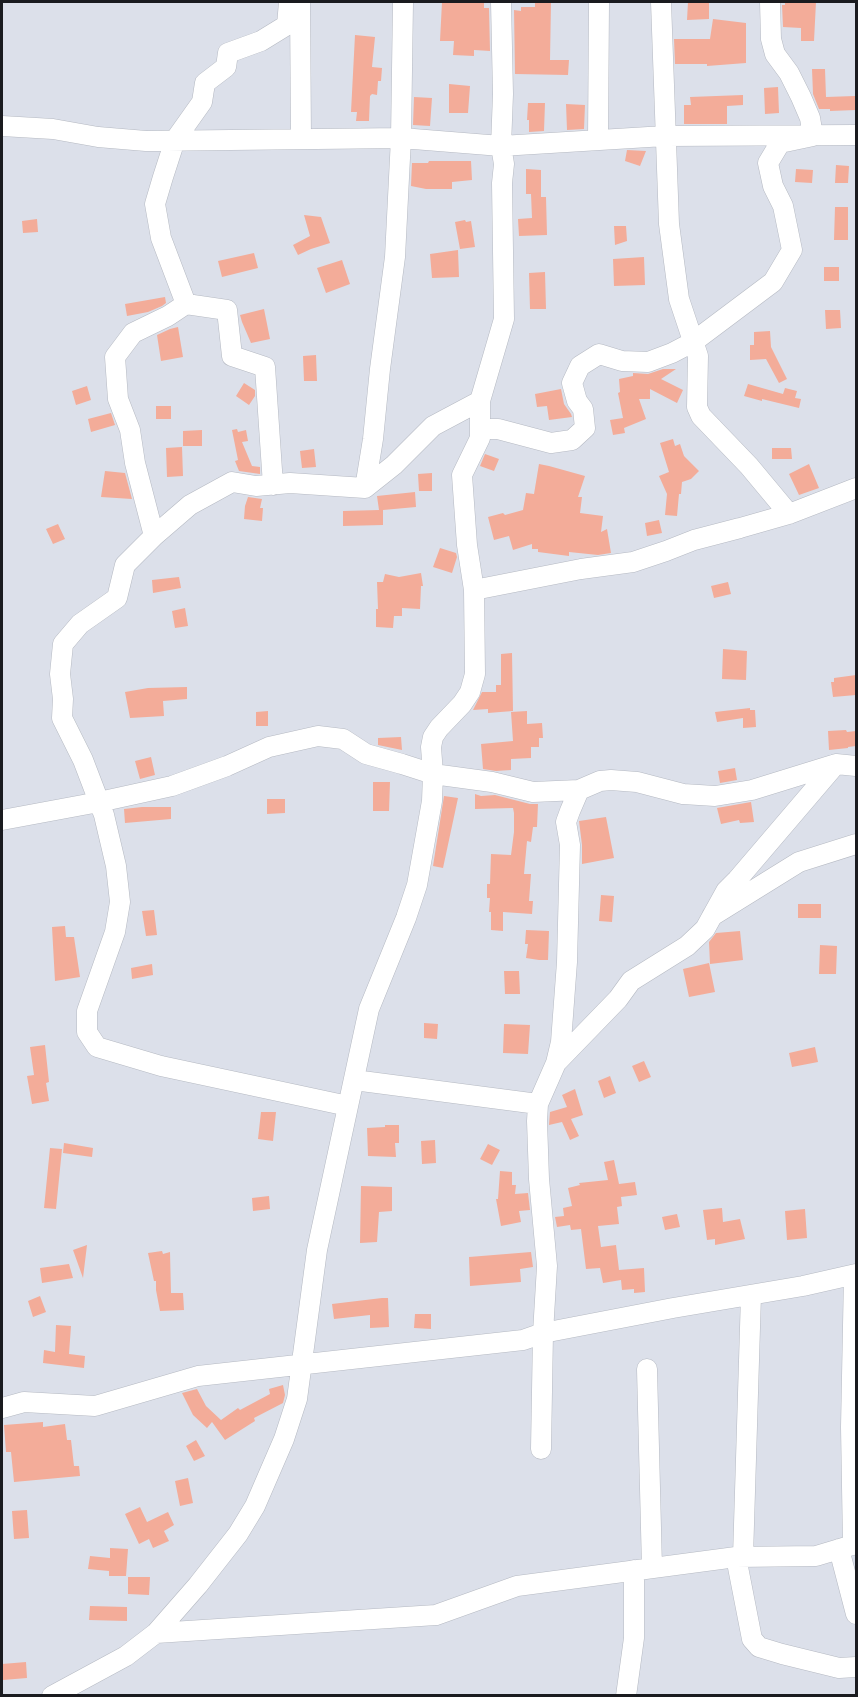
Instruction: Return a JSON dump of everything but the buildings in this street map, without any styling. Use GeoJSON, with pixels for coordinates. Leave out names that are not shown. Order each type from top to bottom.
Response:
{"type":"FeatureCollection","features":[{"type":"Feature","properties":{"kind":"street"},"geometry":{"type":"LineString","coordinates":[[186,304],[161,238],[155,204],[163,177],[176,140],[202,102],[205,83],[226,67],[228,53],[261,41],[287,25],[289,2]]}},
{"type":"Feature","properties":{"kind":"street"},"geometry":{"type":"LineString","coordinates":[[300,2],[301,139]]}},
{"type":"Feature","properties":{"kind":"street"},"geometry":{"type":"LineString","coordinates":[[365,488],[395,257],[401,138],[403,2]]}},
{"type":"Feature","properties":{"kind":"street"},"geometry":{"type":"LineString","coordinates":[[52,1695],[126,1656],[156,1633],[198,1585],[238,1534],[255,1506],[284,1439],[297,1399],[316,1250],[369,1009],[417,885],[429,820],[433,737],[470,692],[475,674],[474,590],[466,545],[462,475],[480,438],[480,401],[504,319],[501,2]]}},
{"type":"Feature","properties":{"kind":"street"},"geometry":{"type":"LineString","coordinates":[[598,141],[599,2]]}},
{"type":"Feature","properties":{"kind":"street"},"geometry":{"type":"LineString","coordinates":[[661,2],[669,224],[679,299],[698,356],[697,407],[701,416],[749,466],[789,514]]}},
{"type":"Feature","properties":{"kind":"street"},"geometry":{"type":"LineString","coordinates":[[770,2],[771,39],[775,54],[789,73],[801,97],[810,118],[813,136]]}},
{"type":"Feature","properties":{"kind":"street"},"geometry":{"type":"LineString","coordinates":[[2,120],[2,125],[146,141],[401,138],[501,146],[665,136],[856,135]]}},
{"type":"Feature","properties":{"kind":"street"},"geometry":{"type":"LineString","coordinates":[[480,429],[498,429],[551,443],[572,440],[585,428],[583,409],[577,401],[572,383],[580,366],[599,354],[622,361],[648,362],[672,353],[693,342],[773,282],[792,250],[783,206],[773,186],[768,163],[780,143],[813,136]]}},
{"type":"Feature","properties":{"kind":"street"},"geometry":{"type":"LineString","coordinates":[[154,536],[135,462],[130,430],[118,399],[116,357],[133,333],[168,316],[186,304],[227,310],[232,356],[265,367],[273,485]]}},
{"type":"Feature","properties":{"kind":"street"},"geometry":{"type":"LineString","coordinates":[[348,1106],[161,1066],[98,1047],[87,1032],[87,1011],[115,932],[120,902],[116,866],[104,815],[62,718],[63,699],[60,674],[63,644],[80,624],[117,598],[125,565],[190,505],[232,482],[256,486],[290,483],[365,488],[394,465],[433,426],[480,401]]}},
{"type":"Feature","properties":{"kind":"street"},"geometry":{"type":"LineString","coordinates":[[474,590],[581,569],[633,562],[694,540],[789,514],[856,488]]}},
{"type":"Feature","properties":{"kind":"street"},"geometry":{"type":"LineString","coordinates":[[2,820],[172,786],[227,766],[269,747],[318,736],[343,739],[366,754],[433,774],[492,782],[533,792],[579,790],[611,780],[637,782],[683,794],[715,796],[752,790],[836,764],[856,766]]}},
{"type":"Feature","properties":{"kind":"street"},"geometry":{"type":"LineString","coordinates":[[556,1063],[618,999],[631,981],[687,946],[705,928],[726,891],[738,880],[836,764]]}},
{"type":"Feature","properties":{"kind":"street"},"geometry":{"type":"LineString","coordinates":[[541,1449],[543,1333],[547,1266],[539,1179],[537,1121],[538,1104],[556,1063],[561,1042],[567,962],[570,845],[566,822],[579,790]]}},
{"type":"Feature","properties":{"kind":"street"},"geometry":{"type":"LineString","coordinates":[[712,916],[799,862],[856,844]]}},
{"type":"Feature","properties":{"kind":"street"},"geometry":{"type":"LineString","coordinates":[[354,1080],[538,1104]]}},
{"type":"Feature","properties":{"kind":"street"},"geometry":{"type":"LineString","coordinates":[[2,1408],[24,1402],[95,1406],[198,1376],[523,1340],[543,1333],[803,1286],[855,1274],[850,1427],[850,1546],[856,1614]]}},
{"type":"Feature","properties":{"kind":"street"},"geometry":{"type":"LineString","coordinates":[[751,1295],[740,1557],[752,1639],[759,1647],[782,1654],[839,1668],[856,1667]]}},
{"type":"Feature","properties":{"kind":"street"},"geometry":{"type":"LineString","coordinates":[[626,1695],[643,1569],[647,1369]]}},
{"type":"Feature","properties":{"kind":"street"},"geometry":{"type":"LineString","coordinates":[[156,1633],[436,1615],[517,1586],[740,1557],[816,1556],[850,1546]]}}]}
